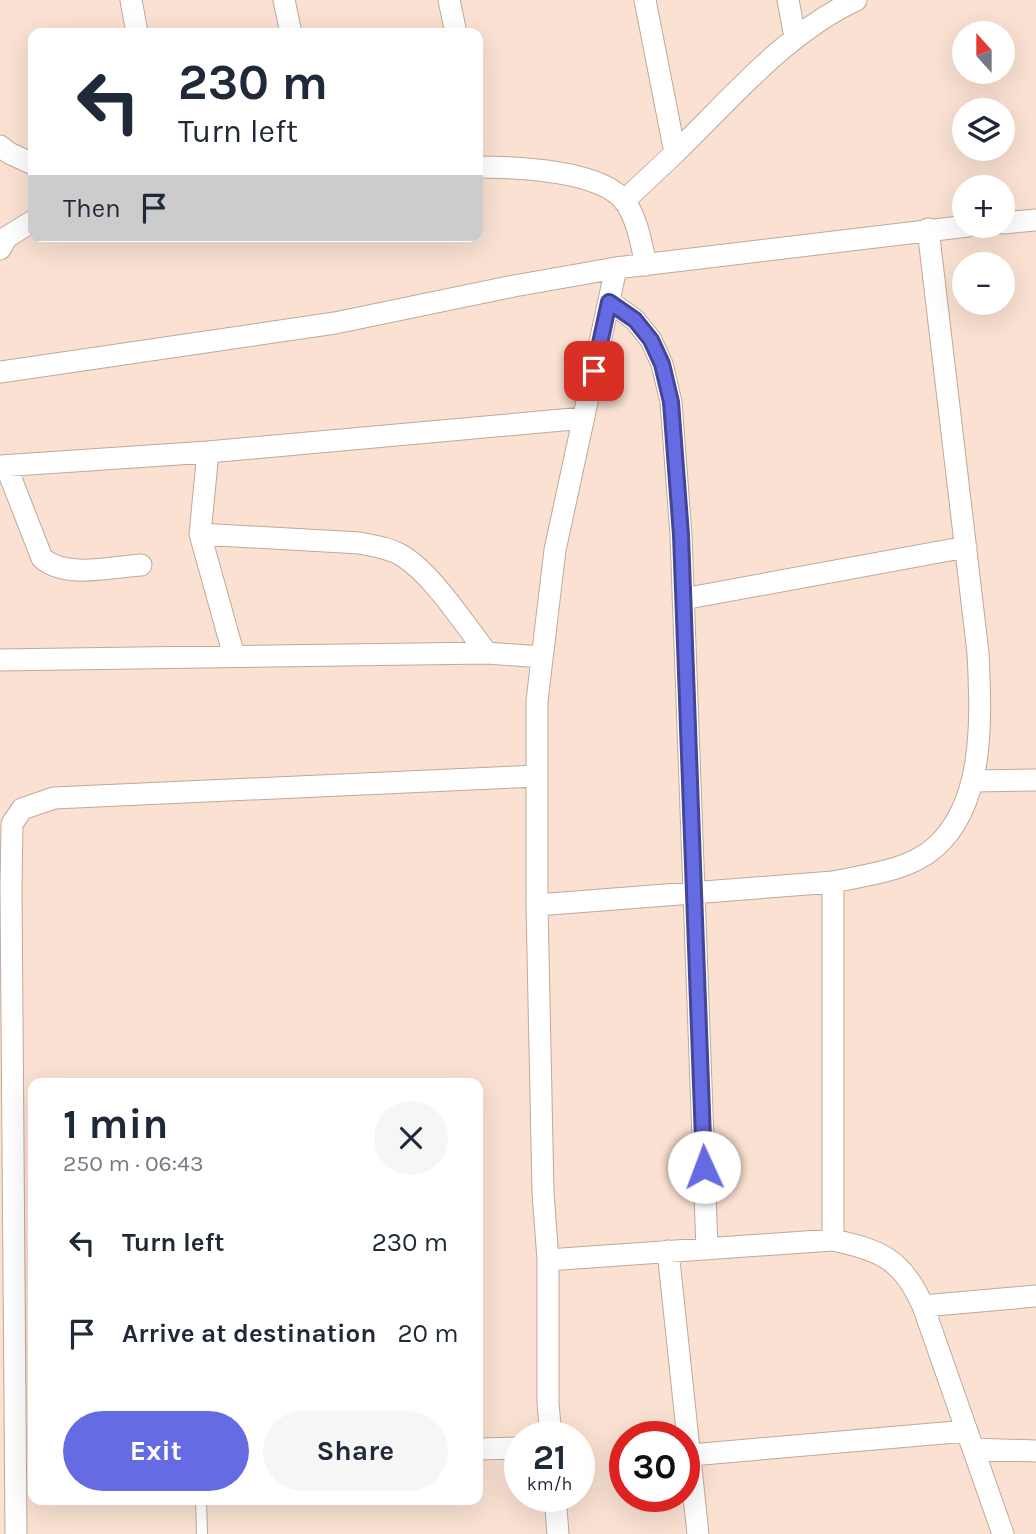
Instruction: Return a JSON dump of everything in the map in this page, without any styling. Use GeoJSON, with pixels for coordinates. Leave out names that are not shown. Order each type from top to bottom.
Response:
{"type":"FeatureCollection","features":[{"type":"Feature","properties":{"kind":"street"},"geometry":{"type":"LineString","coordinates":[[131,0],[135,28]]}},
{"type":"Feature","properties":{"kind":"street"},"geometry":{"type":"LineString","coordinates":[[284,0],[290,28]]}},
{"type":"Feature","properties":{"kind":"street"},"geometry":{"type":"LineString","coordinates":[[449,0],[455,28]]}},
{"type":"Feature","properties":{"kind":"street"},"geometry":{"type":"LineString","coordinates":[[645,0],[675,153]]}},
{"type":"Feature","properties":{"kind":"street"},"geometry":{"type":"LineString","coordinates":[[788,0],[795,37]]}},
{"type":"Feature","properties":{"kind":"street"},"geometry":{"type":"LineString","coordinates":[[624,201],[795,37],[837,9],[856,0]]}},
{"type":"Feature","properties":{"kind":"street"},"geometry":{"type":"LineString","coordinates":[[0,145],[9,153],[28,162]]}},
{"type":"Feature","properties":{"kind":"street"},"geometry":{"type":"LineString","coordinates":[[483,161],[570,174],[604,184],[624,201],[637,223],[646,265]]}},
{"type":"Feature","properties":{"kind":"street"},"geometry":{"type":"LineString","coordinates":[[1015,222],[1036,220]]}},
{"type":"Feature","properties":{"kind":"street"},"geometry":{"type":"LineString","coordinates":[[0,249],[7,237],[28,224]]}},
{"type":"Feature","properties":{"kind":"street"},"geometry":{"type":"LineString","coordinates":[[0,372],[335,323],[616,268],[952,227]]}},
{"type":"Feature","properties":{"kind":"street"},"geometry":{"type":"LineString","coordinates":[[537,905],[832,882],[909,863],[932,850],[950,832],[974,782],[980,691],[978,653],[928,229]]}},
{"type":"Feature","properties":{"kind":"street"},"geometry":{"type":"LineString","coordinates":[[550,1421],[548,1260],[543,1194],[537,905],[537,701],[555,550],[616,268]]}},
{"type":"Feature","properties":{"kind":"street"},"geometry":{"type":"LineString","coordinates":[[609,302],[635,320],[651,340],[662,364],[671,402],[683,599],[707,1249]]}},
{"type":"Feature","properties":{"kind":"street"},"geometry":{"type":"LineString","coordinates":[[141,565],[68,570],[50,565],[42,558],[3,466],[208,452],[584,418]]}},
{"type":"Feature","properties":{"kind":"street"},"geometry":{"type":"LineString","coordinates":[[208,452],[200,534],[234,656]]}},
{"type":"Feature","properties":{"kind":"street"},"geometry":{"type":"LineString","coordinates":[[200,534],[360,543],[401,555],[424,572],[487,653]]}},
{"type":"Feature","properties":{"kind":"street"},"geometry":{"type":"LineString","coordinates":[[683,599],[966,547]]}},
{"type":"Feature","properties":{"kind":"street"},"geometry":{"type":"LineString","coordinates":[[0,660],[487,653],[542,657]]}},
{"type":"Feature","properties":{"kind":"street"},"geometry":{"type":"LineString","coordinates":[[16,1534],[24,1459],[6,888],[12,824],[22,809],[54,798],[537,776]]}},
{"type":"Feature","properties":{"kind":"street"},"geometry":{"type":"LineString","coordinates":[[974,782],[1036,780]]}},
{"type":"Feature","properties":{"kind":"street"},"geometry":{"type":"LineString","coordinates":[[832,882],[833,1240]]}},
{"type":"Feature","properties":{"kind":"street"},"geometry":{"type":"LineString","coordinates":[[548,1260],[833,1240],[866,1247],[892,1261],[914,1286],[923,1306],[1003,1534]]}},
{"type":"Feature","properties":{"kind":"street"},"geometry":{"type":"LineString","coordinates":[[668,1251],[687,1421]]}},
{"type":"Feature","properties":{"kind":"street"},"geometry":{"type":"LineString","coordinates":[[923,1306],[1036,1296]]}},
{"type":"Feature","properties":{"kind":"street"},"geometry":{"type":"LineString","coordinates":[[700,1455],[970,1440],[1036,1451]]}},
{"type":"Feature","properties":{"kind":"street"},"geometry":{"type":"LineString","coordinates":[[483,1449],[504,1448]]}},
{"type":"Feature","properties":{"kind":"street"},"geometry":{"type":"LineString","coordinates":[[556,1512],[558,1534]]}},
{"type":"Feature","properties":{"kind":"street"},"geometry":{"type":"LineString","coordinates":[[696,1512],[698,1534]]}},
{"type":"Feature","properties":{"kind":"lane"},"geometry":{"type":"LineString","coordinates":[[201,1505],[202,1534]]}},
{"type":"Feature","properties":{"kind":"route"},"geometry":{"type":"LineString","coordinates":[[594,371],[609,302],[635,320],[651,340],[662,364],[671,402],[681,535],[704,1167]]}}]}
